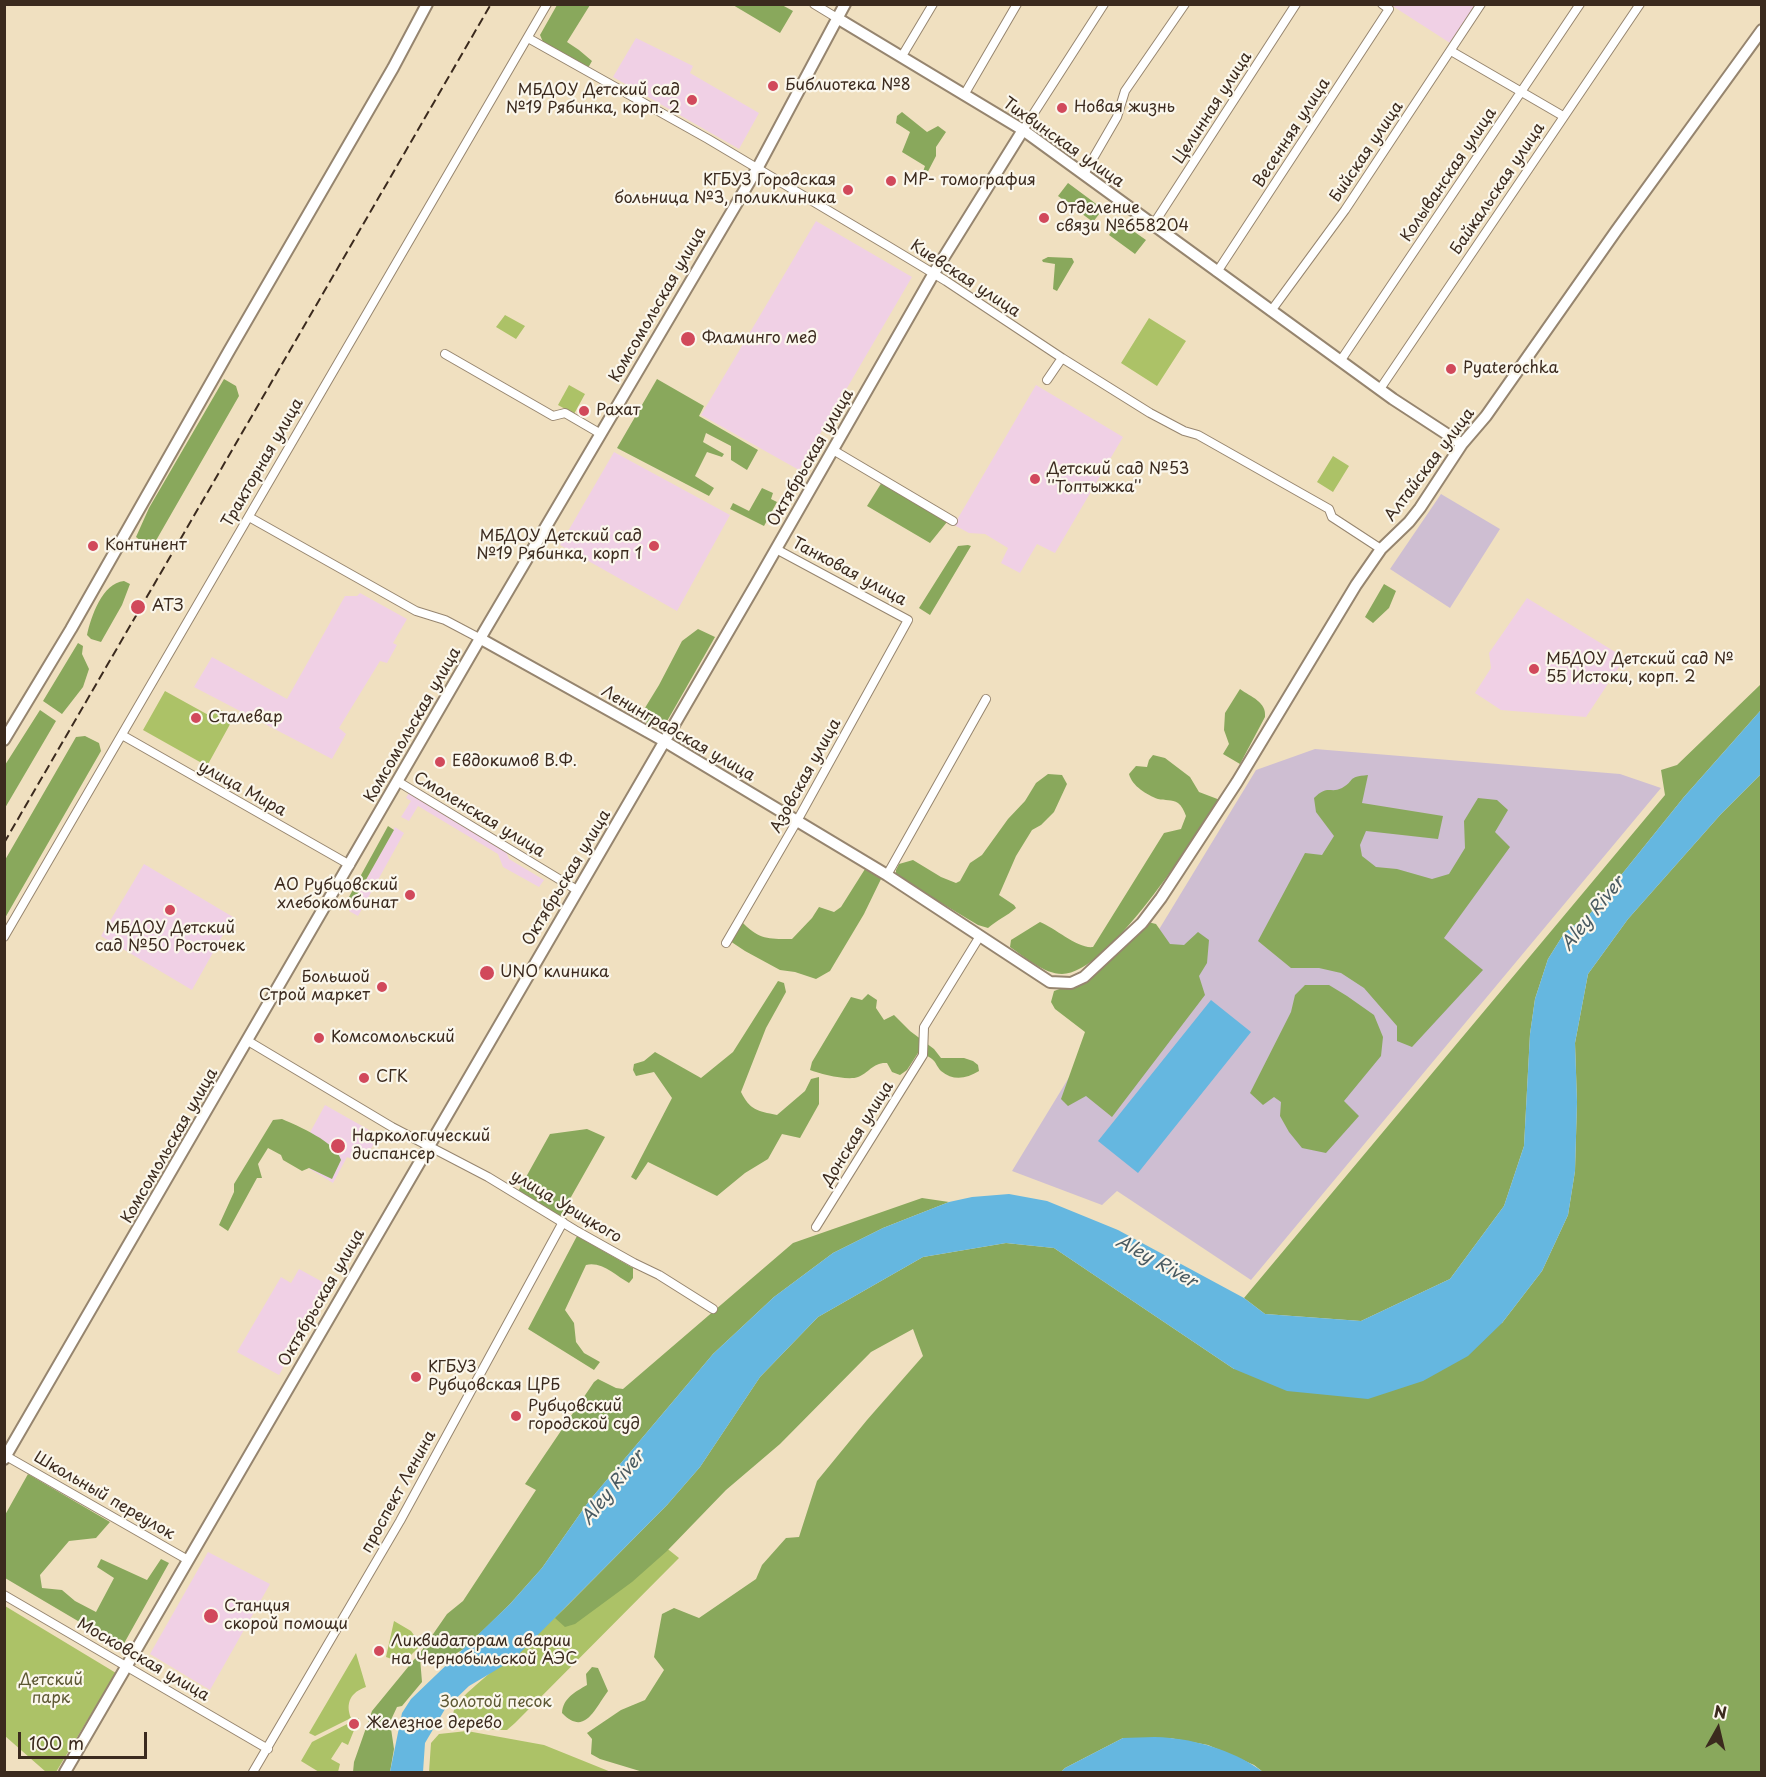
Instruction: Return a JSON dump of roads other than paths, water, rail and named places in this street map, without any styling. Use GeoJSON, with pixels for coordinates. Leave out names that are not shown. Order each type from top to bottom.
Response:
{"type":"FeatureCollection","features":[{"type":"Feature","properties":{"kind":"main road"},"geometry":{"type":"LineString","coordinates":[[4,740],[71,629],[393,68],[427,4]]}},
{"type":"Feature","properties":{"kind":"main road","name":"Комсомольская улица"},"geometry":{"type":"LineString","coordinates":[[5,1458],[757,169],[845,4]]}},
{"type":"Feature","properties":{"kind":"main road","name":"Тихвинская улица"},"geometry":{"type":"LineString","coordinates":[[837,18],[1023,130],[1380,389],[1462,444]]}},
{"type":"Feature","properties":{"kind":"main road","name":"Алтайская улица"},"geometry":{"type":"LineString","coordinates":[[1083,977],[1142,923],[1161,898],[1237,782],[1356,585],[1381,549],[1420,508],[1462,444],[1486,417],[1761,30]]}},
{"type":"Feature","properties":{"kind":"main road","name":"Октябрьская улица"},"geometry":{"type":"LineString","coordinates":[[65,1773],[934,273],[1023,130]]}},
{"type":"Feature","properties":{"kind":"main road","name":"Ленинградская улица"},"geometry":{"type":"LineString","coordinates":[[481,639],[664,741],[886,875],[1050,982],[1071,983],[1083,977]]}},
{"type":"Feature","properties":{"kind":"street","name":"Тракторная улица"},"geometry":{"type":"LineString","coordinates":[[4,937],[548,4]]}},
{"type":"Feature","properties":{"kind":"street","name":"Тихвинская улица"},"geometry":{"type":"LineString","coordinates":[[814,4],[837,18]]}},
{"type":"Feature","properties":{"kind":"street"},"geometry":{"type":"LineString","coordinates":[[902,56],[933,4]]}},
{"type":"Feature","properties":{"kind":"street"},"geometry":{"type":"LineString","coordinates":[[964,94],[1017,4]]}},
{"type":"Feature","properties":{"kind":"street","name":"Октябрьская улица"},"geometry":{"type":"LineString","coordinates":[[1023,130],[1104,4]]}},
{"type":"Feature","properties":{"kind":"street"},"geometry":{"type":"LineString","coordinates":[[1084,174],[1117,117],[1125,92],[1185,4]]}},
{"type":"Feature","properties":{"kind":"street","name":"Целинная улица"},"geometry":{"type":"LineString","coordinates":[[1153,225],[1296,4]]}},
{"type":"Feature","properties":{"kind":"street","name":"Бийская улица"},"geometry":{"type":"LineString","coordinates":[[1271,311],[1345,210],[1481,4]]}},
{"type":"Feature","properties":{"kind":"street","name":"Колыванская улица"},"geometry":{"type":"LineString","coordinates":[[1341,360],[1580,4]]}},
{"type":"Feature","properties":{"kind":"street","name":"Байкальская улица"},"geometry":{"type":"LineString","coordinates":[[1380,389],[1640,4]]}},
{"type":"Feature","properties":{"kind":"street","name":"Весенняя улица"},"geometry":{"type":"LineString","coordinates":[[1217,272],[1386,7]]}},
{"type":"Feature","properties":{"kind":"street","name":"Киевская улица"},"geometry":{"type":"LineString","coordinates":[[528,38],[934,273],[1150,413],[1184,431],[1198,435],[1329,509],[1332,517],[1381,549]]}},
{"type":"Feature","properties":{"kind":"street"},"geometry":{"type":"LineString","coordinates":[[1451,51],[1563,116]]}},
{"type":"Feature","properties":{"kind":"street"},"geometry":{"type":"LineString","coordinates":[[445,354],[553,416],[565,413],[601,434]]}},
{"type":"Feature","properties":{"kind":"street"},"geometry":{"type":"LineString","coordinates":[[1047,380],[1062,358]]}},
{"type":"Feature","properties":{"kind":"street"},"geometry":{"type":"LineString","coordinates":[[833,450],[953,521]]}},
{"type":"Feature","properties":{"kind":"street","name":"Ленинградская улица"},"geometry":{"type":"LineString","coordinates":[[249,517],[416,611],[445,620],[481,639]]}},
{"type":"Feature","properties":{"kind":"street","name":"Танковая улица"},"geometry":{"type":"LineString","coordinates":[[776,549],[908,620]]}},
{"type":"Feature","properties":{"kind":"street","name":"Азовская улица"},"geometry":{"type":"LineString","coordinates":[[726,943],[908,620]]}},
{"type":"Feature","properties":{"kind":"street"},"geometry":{"type":"LineString","coordinates":[[886,875],[986,699]]}},
{"type":"Feature","properties":{"kind":"street","name":"улица Мира"},"geometry":{"type":"LineString","coordinates":[[122,735],[350,865]]}},
{"type":"Feature","properties":{"kind":"street","name":"Смоленская улица"},"geometry":{"type":"LineString","coordinates":[[398,781],[577,891]]}},
{"type":"Feature","properties":{"kind":"street","name":"Донская улица"},"geometry":{"type":"LineString","coordinates":[[816,1227],[923,1055],[924,1028],[980,936]]}},
{"type":"Feature","properties":{"kind":"street","name":"улица Урицкого"},"geometry":{"type":"LineString","coordinates":[[248,1041],[337,1095],[488,1177],[562,1222],[659,1275],[713,1309]]}},
{"type":"Feature","properties":{"kind":"street","name":"проспект Ленина"},"geometry":{"type":"LineString","coordinates":[[253,1773],[400,1521],[562,1222]]}},
{"type":"Feature","properties":{"kind":"street","name":"Школьный переулок"},"geometry":{"type":"LineString","coordinates":[[5,1458],[188,1560]]}},
{"type":"Feature","properties":{"kind":"street","name":"Московская улица"},"geometry":{"type":"LineString","coordinates":[[4,1595],[268,1749]]}},
{"type":"Feature","properties":{"kind":"water","name":"Aley River"},"geometry":{"type":"Polygon","coordinates":[[[1761,710],[1761,774],[1721,814],[1628,919],[1588,974],[1575,1043],[1577,1102],[1575,1171],[1568,1215],[1542,1271],[1502,1323],[1468,1356],[1423,1381],[1368,1399],[1287,1391],[1234,1369],[1054,1248],[1006,1243],[923,1257],[818,1317],[760,1377],[700,1467],[667,1505],[513,1660],[469,1686],[445,1709],[425,1743],[423,1772],[390,1772],[402,1713],[411,1699],[510,1604],[542,1568],[589,1501],[713,1354],[774,1297],[833,1253],[883,1228],[949,1202],[972,1197],[1009,1194],[1047,1201],[1118,1230],[1244,1298],[1265,1314],[1361,1321],[1450,1279],[1504,1206],[1524,1146],[1530,1034],[1535,999],[1548,959],[1565,932],[1589,915],[1684,797],[1761,710]]]}},
{"type":"Feature","properties":{"kind":"water"},"geometry":{"type":"Polygon","coordinates":[[[1211,1000],[1251,1032],[1138,1173],[1098,1141],[1211,1000]]]}},
{"type":"Feature","properties":{"kind":"water"},"geometry":{"type":"Polygon","coordinates":[[[1164,1737],[1195,1742],[1231,1754],[1263,1772],[1061,1772],[1123,1738],[1164,1737]]]}},
{"type":"Feature","properties":{"kind":"railway"},"geometry":{"type":"LineString","coordinates":[[4,843],[491,4]]}},
{"type":"Feature","properties":{"kind":"place","name":"Библиотека №8"},"geometry":{"type":"Point","coordinates":[773,86]}},
{"type":"Feature","properties":{"kind":"place","name":"МБДОУ Детский сад №19 Рябинка, корп. 2"},"geometry":{"type":"Point","coordinates":[692,100]}},
{"type":"Feature","properties":{"kind":"place","name":"Новая жизнь"},"geometry":{"type":"Point","coordinates":[1062,108]}},
{"type":"Feature","properties":{"kind":"place","name":"МР- томография"},"geometry":{"type":"Point","coordinates":[891,181]}},
{"type":"Feature","properties":{"kind":"place","name":"КГБУЗ Городская больница №3, поликлиника"},"geometry":{"type":"Point","coordinates":[848,190]}},
{"type":"Feature","properties":{"kind":"place","name":"Отделение связи №658204"},"geometry":{"type":"Point","coordinates":[1044,218]}},
{"type":"Feature","properties":{"kind":"place","name":"Фламинго мед"},"geometry":{"type":"Point","coordinates":[688,339]}},
{"type":"Feature","properties":{"kind":"place","name":"Pyaterochka"},"geometry":{"type":"Point","coordinates":[1451,369]}},
{"type":"Feature","properties":{"kind":"place","name":"Рахат"},"geometry":{"type":"Point","coordinates":[584,411]}},
{"type":"Feature","properties":{"kind":"place","name":"Детский сад №53 ''Топтыжка''"},"geometry":{"type":"Point","coordinates":[1035,479]}},
{"type":"Feature","properties":{"kind":"place","name":"Континент"},"geometry":{"type":"Point","coordinates":[93,546]}},
{"type":"Feature","properties":{"kind":"place","name":"МБДОУ Детский сад №19 Рябинка, корп 1"},"geometry":{"type":"Point","coordinates":[654,546]}},
{"type":"Feature","properties":{"kind":"place","name":"АТЗ"},"geometry":{"type":"Point","coordinates":[138,607]}},
{"type":"Feature","properties":{"kind":"place","name":"МБДОУ Детский сад № 55 Истоки, корп. 2"},"geometry":{"type":"Point","coordinates":[1534,669]}},
{"type":"Feature","properties":{"kind":"place","name":"Сталевар"},"geometry":{"type":"Point","coordinates":[196,718]}},
{"type":"Feature","properties":{"kind":"place","name":"Евдокимов В.Ф."},"geometry":{"type":"Point","coordinates":[440,762]}},
{"type":"Feature","properties":{"kind":"place","name":"АО Рубцовский хлебокомбинат"},"geometry":{"type":"Point","coordinates":[410,895]}},
{"type":"Feature","properties":{"kind":"place","name":"МБДОУ Детский сад №50 Росточек"},"geometry":{"type":"Point","coordinates":[170,910]}},
{"type":"Feature","properties":{"kind":"place","name":"UNO клиника"},"geometry":{"type":"Point","coordinates":[487,973]}},
{"type":"Feature","properties":{"kind":"place","name":"Большой Строй маркет"},"geometry":{"type":"Point","coordinates":[382,987]}},
{"type":"Feature","properties":{"kind":"place","name":"Комсомольский"},"geometry":{"type":"Point","coordinates":[319,1038]}},
{"type":"Feature","properties":{"kind":"place","name":"СГК"},"geometry":{"type":"Point","coordinates":[364,1078]}},
{"type":"Feature","properties":{"kind":"place","name":"Наркологический диспансер"},"geometry":{"type":"Point","coordinates":[338,1146]}},
{"type":"Feature","properties":{"kind":"place","name":"КГБУЗ Рубцовская ЦРБ"},"geometry":{"type":"Point","coordinates":[416,1377]}},
{"type":"Feature","properties":{"kind":"place","name":"Рубцовский городской суд"},"geometry":{"type":"Point","coordinates":[516,1416]}},
{"type":"Feature","properties":{"kind":"place","name":"Станция скорой помощи"},"geometry":{"type":"Point","coordinates":[211,1616]}},
{"type":"Feature","properties":{"kind":"place","name":"Ликвидаторам аварии на Чернобыльской АЭС"},"geometry":{"type":"Point","coordinates":[379,1651]}},
{"type":"Feature","properties":{"kind":"place","name":"Железное дерево"},"geometry":{"type":"Point","coordinates":[354,1724]}},
{"type":"Feature","properties":{"kind":"park label","name":"Детский парк"},"geometry":{"type":"Point","coordinates":[51,1690]}},
{"type":"Feature","properties":{"kind":"park label","name":"Золотой песок"},"geometry":{"type":"Point","coordinates":[496,1703]}}]}
